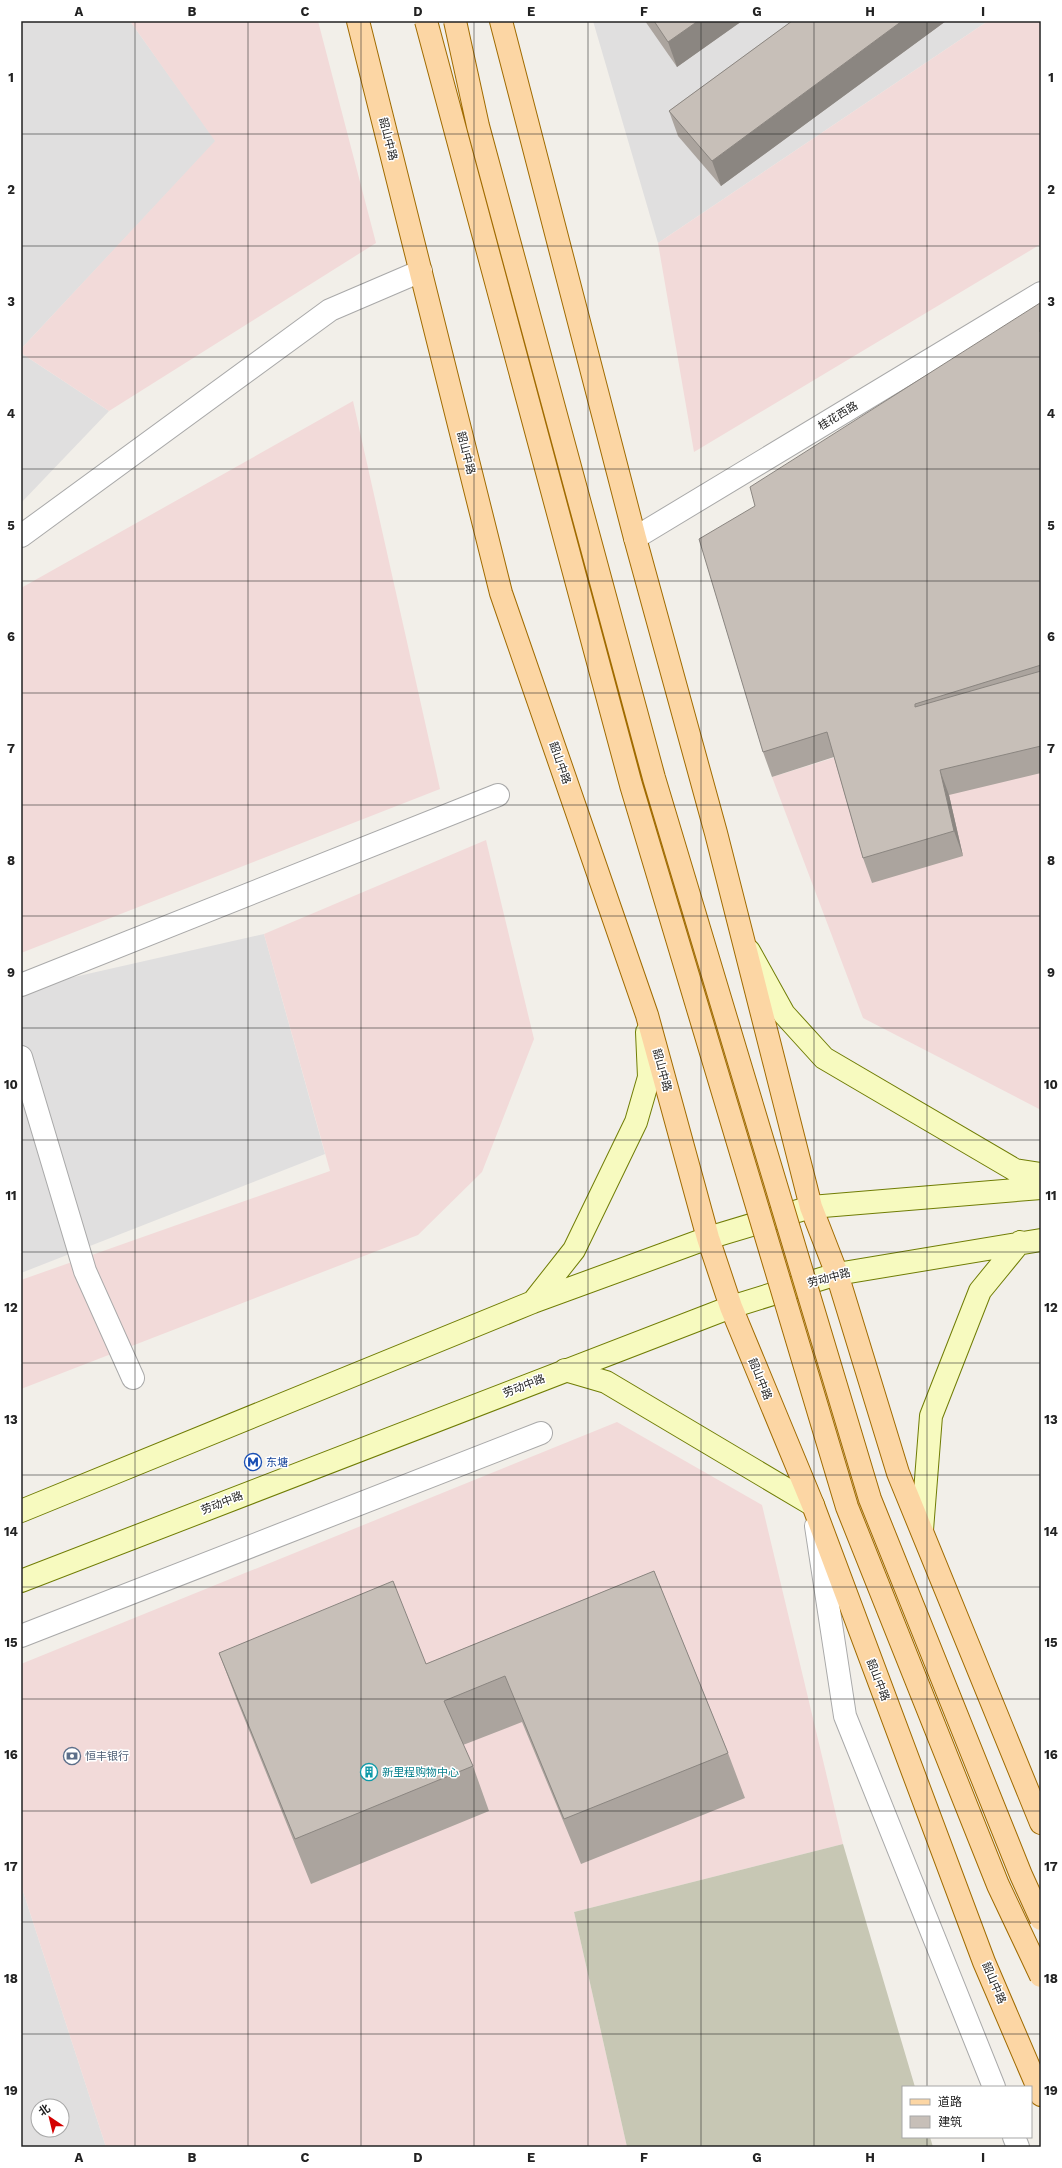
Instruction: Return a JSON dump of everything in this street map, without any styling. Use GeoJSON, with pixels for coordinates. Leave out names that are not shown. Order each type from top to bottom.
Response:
{"type":"FeatureCollection","features":[{"type":"Feature","properties":{"kind":"main road","name":"韶山中路"},"geometry":{"type":"LineString","coordinates":[[358,21],[501,593],[647,1015],[708,1238],[731,1307],[813,1505],[984,1962],[1041,2095]]}},
{"type":"Feature","properties":{"kind":"main road"},"geometry":{"type":"LineString","coordinates":[[426,21],[631,785],[847,1507],[998,1885],[1041,1976]]}},
{"type":"Feature","properties":{"kind":"main road"},"geometry":{"type":"LineString","coordinates":[[455,21],[478,126],[654,778],[870,1499],[1021,1875],[1041,1919]]}},
{"type":"Feature","properties":{"kind":"main road"},"geometry":{"type":"LineString","coordinates":[[501,21],[634,538],[716,833],[811,1207],[838,1274],[898,1473],[1041,1823]]}},
{"type":"Feature","properties":{"kind":"main road"},"geometry":{"type":"LineString","coordinates":[[743,940],[784,1014],[824,1058],[1015,1170],[1041,1174]]}},
{"type":"Feature","properties":{"kind":"main road"},"geometry":{"type":"LineString","coordinates":[[533,1302],[574,1250],[636,1122],[649,1077],[647,1015]]}},
{"type":"Feature","properties":{"kind":"main road"},"geometry":{"type":"LineString","coordinates":[[21,1511],[533,1302],[708,1238],[811,1207],[1041,1188]]}},
{"type":"Feature","properties":{"kind":"main road"},"geometry":{"type":"LineString","coordinates":[[922,1530],[930,1416],[980,1291],[1031,1241]]}},
{"type":"Feature","properties":{"kind":"main road","name":"劳动中路"},"geometry":{"type":"LineString","coordinates":[[21,1581],[731,1307],[838,1274],[1031,1241]]}},
{"type":"Feature","properties":{"kind":"main road"},"geometry":{"type":"LineString","coordinates":[[565,1370],[606,1382],[813,1505]]}},
{"type":"Feature","properties":{"kind":"street"},"geometry":{"type":"LineString","coordinates":[[21,536],[330,310],[421,271]]}},
{"type":"Feature","properties":{"kind":"street","name":"桂花西路"},"geometry":{"type":"LineString","coordinates":[[634,538],[1041,293]]}},
{"type":"Feature","properties":{"kind":"street"},"geometry":{"type":"LineString","coordinates":[[21,985],[498,794]]}},
{"type":"Feature","properties":{"kind":"street"},"geometry":{"type":"LineString","coordinates":[[21,1057],[85,1271],[133,1378]]}},
{"type":"Feature","properties":{"kind":"street"},"geometry":{"type":"LineString","coordinates":[[21,1636],[541,1433]]}},
{"type":"Feature","properties":{"kind":"street"},"geometry":{"type":"LineString","coordinates":[[813,1505],[845,1716],[994,2086]]}},
{"type":"Feature","properties":{"kind":"shaded area"},"geometry":{"type":"Polygon","coordinates":[[[21,21],[130,21],[216,141],[21,349],[21,21]]]}},
{"type":"Feature","properties":{"kind":"shaded area"},"geometry":{"type":"Polygon","coordinates":[[[130,21],[318,21],[376,243],[109,411],[21,353],[21,349],[215,141],[130,21]]]}},
{"type":"Feature","properties":{"kind":"shaded area"},"geometry":{"type":"Polygon","coordinates":[[[593,21],[988,21],[658,243],[593,21]]]}},
{"type":"Feature","properties":{"kind":"shaded area"},"geometry":{"type":"Polygon","coordinates":[[[988,21],[1041,21],[1041,244],[694,452],[658,243],[988,21]]]}},
{"type":"Feature","properties":{"kind":"shaded area"},"geometry":{"type":"Polygon","coordinates":[[[21,353],[109,411],[21,503],[21,353]]]}},
{"type":"Feature","properties":{"kind":"shaded area"},"geometry":{"type":"Polygon","coordinates":[[[353,401],[440,789],[21,953],[21,588],[353,401]]]}},
{"type":"Feature","properties":{"kind":"shaded area"},"geometry":{"type":"Polygon","coordinates":[[[1041,693],[1041,1110],[863,1018],[772,777],[1041,693]]]}},
{"type":"Feature","properties":{"kind":"shaded area"},"geometry":{"type":"Polygon","coordinates":[[[486,840],[534,1039],[482,1172],[418,1235],[21,1389],[21,1280],[330,1171],[264,934],[486,840]]]}},
{"type":"Feature","properties":{"kind":"shaded area"},"geometry":{"type":"Polygon","coordinates":[[[264,934],[325,1154],[21,1273],[21,989],[264,934]]]}},
{"type":"Feature","properties":{"kind":"shaded area"},"geometry":{"type":"Polygon","coordinates":[[[617,1422],[762,1505],[843,1844],[574,1912],[627,2147],[106,2147],[21,1885],[21,1664],[617,1422]]]}},
{"type":"Feature","properties":{"kind":"shaded area"},"geometry":{"type":"Polygon","coordinates":[[[843,1844],[915,2086],[902,2086],[902,2138],[930,2138],[933,2147],[627,2147],[574,1912],[843,1844]]]}},
{"type":"Feature","properties":{"kind":"shaded area"},"geometry":{"type":"Polygon","coordinates":[[[21,1885],[106,2147],[21,2147],[21,1885]]]}},
{"type":"Feature","properties":{"kind":"building"},"geometry":{"type":"Polygon","coordinates":[[[654,21],[698,21],[668,42],[654,21]]]}},
{"type":"Feature","properties":{"kind":"building"},"geometry":{"type":"Polygon","coordinates":[[[792,21],[902,21],[712,161],[669,111],[792,21]]]}},
{"type":"Feature","properties":{"kind":"building"},"geometry":{"type":"Polygon","coordinates":[[[1040,303],[1041,665],[915,704],[915,707],[1041,671],[1041,746],[940,770],[954,831],[863,858],[827,732],[763,752],[699,539],[755,506],[750,487],[1040,303]]]}},
{"type":"Feature","properties":{"kind":"building","name":"新里程购物中心"},"geometry":{"type":"Polygon","coordinates":[[[654,1571],[728,1753],[564,1819],[505,1676],[444,1701],[473,1766],[295,1839],[219,1653],[393,1581],[426,1664],[654,1571]]]}},
{"type":"Feature","properties":{"kind":"place","name":"东塘"},"geometry":{"type":"Point","coordinates":[253,1462]}},
{"type":"Feature","properties":{"kind":"place","name":"恒丰银行"},"geometry":{"type":"Point","coordinates":[72,1756]}},
{"type":"Feature","properties":{"kind":"place","name":"新里程购物中心"},"geometry":{"type":"Point","coordinates":[369,1772]}}]}
